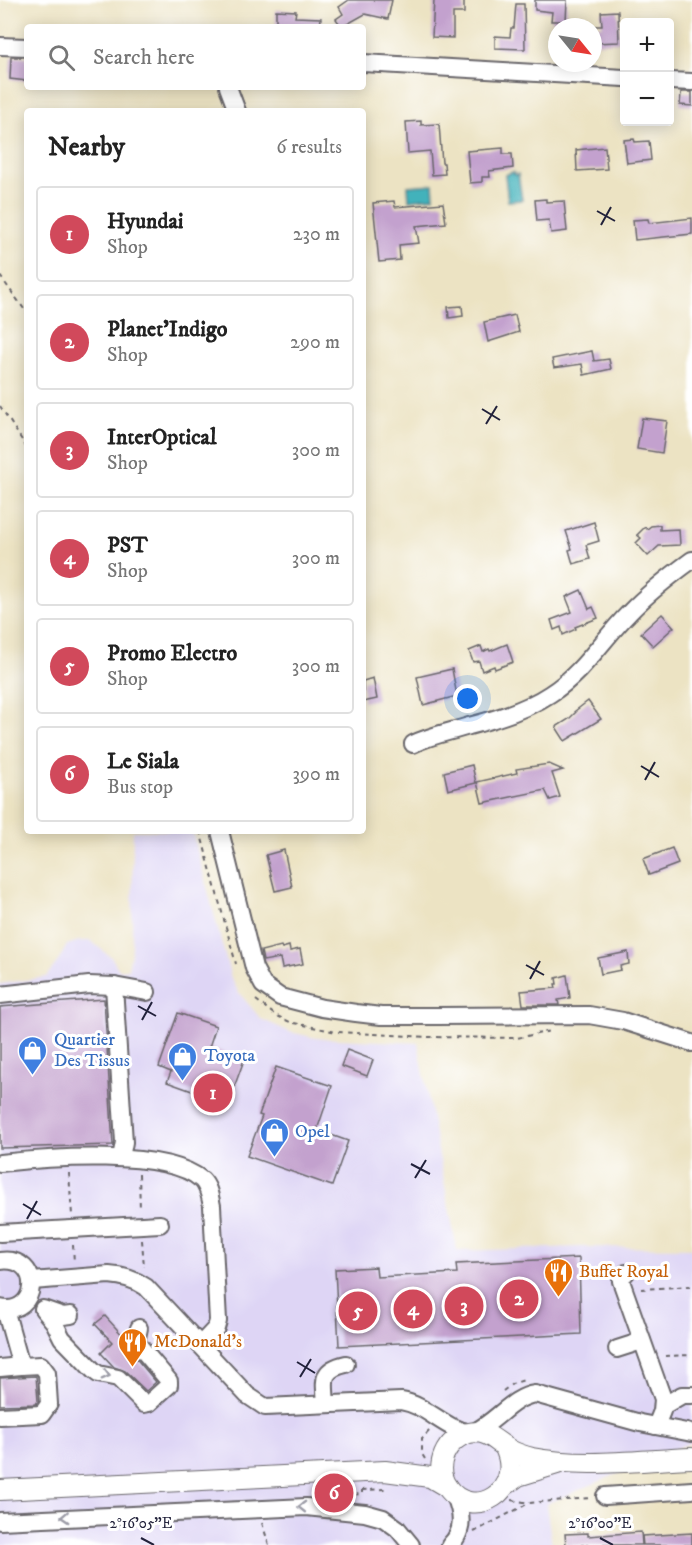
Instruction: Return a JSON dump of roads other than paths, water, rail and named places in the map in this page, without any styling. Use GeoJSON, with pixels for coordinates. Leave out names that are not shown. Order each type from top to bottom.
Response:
{"type":"FeatureCollection","features":[{"type":"Feature","properties":{"kind":"main road"},"geometry":{"type":"LineString","coordinates":[[385,1471],[425,1461],[446,1449],[460,1436],[472,1433],[491,1436],[517,1454],[563,1463],[692,1458]]}},
{"type":"Feature","properties":{"kind":"main road"},"geometry":{"type":"LineString","coordinates":[[503,1445],[511,1466],[506,1485]]}},
{"type":"Feature","properties":{"kind":"main road"},"geometry":{"type":"LineString","coordinates":[[446,1449],[441,1469],[451,1491]]}},
{"type":"Feature","properties":{"kind":"main road"},"geometry":{"type":"LineString","coordinates":[[0,1490],[385,1471],[430,1477],[464,1500],[483,1502],[493,1498],[518,1476],[563,1463]]}},
{"type":"Feature","properties":{"kind":"street"},"geometry":{"type":"LineString","coordinates":[[0,46],[24,47]]}},
{"type":"Feature","properties":{"kind":"street"},"geometry":{"type":"LineString","coordinates":[[366,63],[620,78]]}},
{"type":"Feature","properties":{"kind":"street"},"geometry":{"type":"LineString","coordinates":[[674,81],[692,82]]}},
{"type":"Feature","properties":{"kind":"street"},"geometry":{"type":"LineString","coordinates":[[229,90],[236,108]]}},
{"type":"Feature","properties":{"kind":"street"},"geometry":{"type":"LineString","coordinates":[[413,744],[443,732],[500,717],[548,696],[584,667],[629,613],[664,580],[692,560]]}},
{"type":"Feature","properties":{"kind":"street"},"geometry":{"type":"LineString","coordinates":[[221,834],[255,968],[263,985],[280,997],[322,1008],[381,1016],[589,1015],[623,1021],[692,1043]]}},
{"type":"Feature","properties":{"kind":"street"},"geometry":{"type":"LineString","coordinates":[[0,995],[89,985],[114,986],[147,992]]}},
{"type":"Feature","properties":{"kind":"street"},"geometry":{"type":"LineString","coordinates":[[114,986],[124,1142],[121,1158]]}},
{"type":"Feature","properties":{"kind":"street"},"geometry":{"type":"LineString","coordinates":[[0,1163],[69,1159],[139,1159],[178,1169],[201,1180],[208,1190],[213,1218],[218,1321],[214,1332],[200,1345]]}},
{"type":"Feature","properties":{"kind":"street"},"geometry":{"type":"LineString","coordinates":[[0,1233],[160,1224]]}},
{"type":"Feature","properties":{"kind":"street"},"geometry":{"type":"LineString","coordinates":[[0,1260],[17,1262],[29,1273],[32,1281],[30,1293],[18,1307],[2,1309],[21,1366]]}},
{"type":"Feature","properties":{"kind":"street"},"geometry":{"type":"LineString","coordinates":[[626,1273],[622,1276],[621,1281],[636,1311],[663,1387],[663,1406],[656,1426]]}},
{"type":"Feature","properties":{"kind":"street"},"geometry":{"type":"LineString","coordinates":[[32,1281],[109,1275],[130,1278],[146,1287],[247,1395],[259,1404],[272,1407],[401,1401],[415,1405],[448,1426],[472,1433],[495,1420],[518,1399],[535,1394],[656,1426],[692,1433]]}},
{"type":"Feature","properties":{"kind":"street"},"geometry":{"type":"LineString","coordinates":[[27,1298],[43,1309],[63,1316],[71,1315]]}},
{"type":"Feature","properties":{"kind":"street"},"geometry":{"type":"LineString","coordinates":[[43,1309],[54,1322],[62,1338],[93,1370],[98,1374],[118,1378],[144,1404],[149,1403],[169,1385],[169,1381],[136,1342],[139,1329]]}},
{"type":"Feature","properties":{"kind":"street"},"geometry":{"type":"LineString","coordinates":[[617,1349],[648,1350]]}},
{"type":"Feature","properties":{"kind":"street"},"geometry":{"type":"LineString","coordinates":[[326,1404],[324,1377],[328,1371],[346,1364]]}},
{"type":"Feature","properties":{"kind":"street"},"geometry":{"type":"LineString","coordinates":[[0,1368],[41,1365],[47,1373],[49,1404],[42,1414],[0,1416]]}},
{"type":"Feature","properties":{"kind":"street"},"geometry":{"type":"LineString","coordinates":[[663,1406],[682,1395],[692,1395]]}},
{"type":"Feature","properties":{"kind":"street"},"geometry":{"type":"LineString","coordinates":[[503,1445],[505,1425],[511,1405]]}},
{"type":"Feature","properties":{"kind":"street"},"geometry":{"type":"LineString","coordinates":[[422,1409],[442,1434],[446,1449]]}},
{"type":"Feature","properties":{"kind":"street"},"geometry":{"type":"LineString","coordinates":[[605,1496],[692,1490]]}},
{"type":"Feature","properties":{"kind":"street"},"geometry":{"type":"LineString","coordinates":[[450,1545],[456,1539],[461,1522],[460,1507],[451,1491]]}},
{"type":"Feature","properties":{"kind":"street"},"geometry":{"type":"LineString","coordinates":[[466,1538],[470,1520],[483,1502]]}},
{"type":"Feature","properties":{"kind":"street"},"geometry":{"type":"LineString","coordinates":[[0,1521],[306,1507],[365,1513],[383,1518],[397,1528],[411,1545]]}},
{"type":"Feature","properties":{"kind":"water"},"geometry":{"type":"Polygon","coordinates":[[[513,172],[515,175],[518,174],[522,200],[508,201],[505,175],[513,172]]]}},
{"type":"Feature","properties":{"kind":"water"},"geometry":{"type":"Polygon","coordinates":[[[433,184],[434,197],[409,200],[408,186],[433,184]]]}},
{"type":"Feature","properties":{"kind":"place","name":"Quartier Des Tissus"},"geometry":{"type":"Point","coordinates":[33,1076]}},
{"type":"Feature","properties":{"kind":"place","name":"Toyota"},"geometry":{"type":"Point","coordinates":[183,1082]}},
{"type":"Feature","properties":{"kind":"place","name":"Hyundai"},"geometry":{"type":"Point","coordinates":[213,1093]}},
{"type":"Feature","properties":{"kind":"place","name":"Opel"},"geometry":{"type":"Point","coordinates":[274,1158]}},
{"type":"Feature","properties":{"kind":"place","name":"Buffet Royal"},"geometry":{"type":"Point","coordinates":[558,1298]}},
{"type":"Feature","properties":{"kind":"place","name":"Planet'Indigo"},"geometry":{"type":"Point","coordinates":[519,1299]}},
{"type":"Feature","properties":{"kind":"place","name":"InterOptical"},"geometry":{"type":"Point","coordinates":[464,1306]}},
{"type":"Feature","properties":{"kind":"place","name":"PST"},"geometry":{"type":"Point","coordinates":[413,1309]}},
{"type":"Feature","properties":{"kind":"place","name":"Promo Electro"},"geometry":{"type":"Point","coordinates":[358,1311]}},
{"type":"Feature","properties":{"kind":"place","name":"McDonald's"},"geometry":{"type":"Point","coordinates":[133,1368]}},
{"type":"Feature","properties":{"kind":"place","name":"Le Siala"},"geometry":{"type":"Point","coordinates":[334,1493]}}]}
